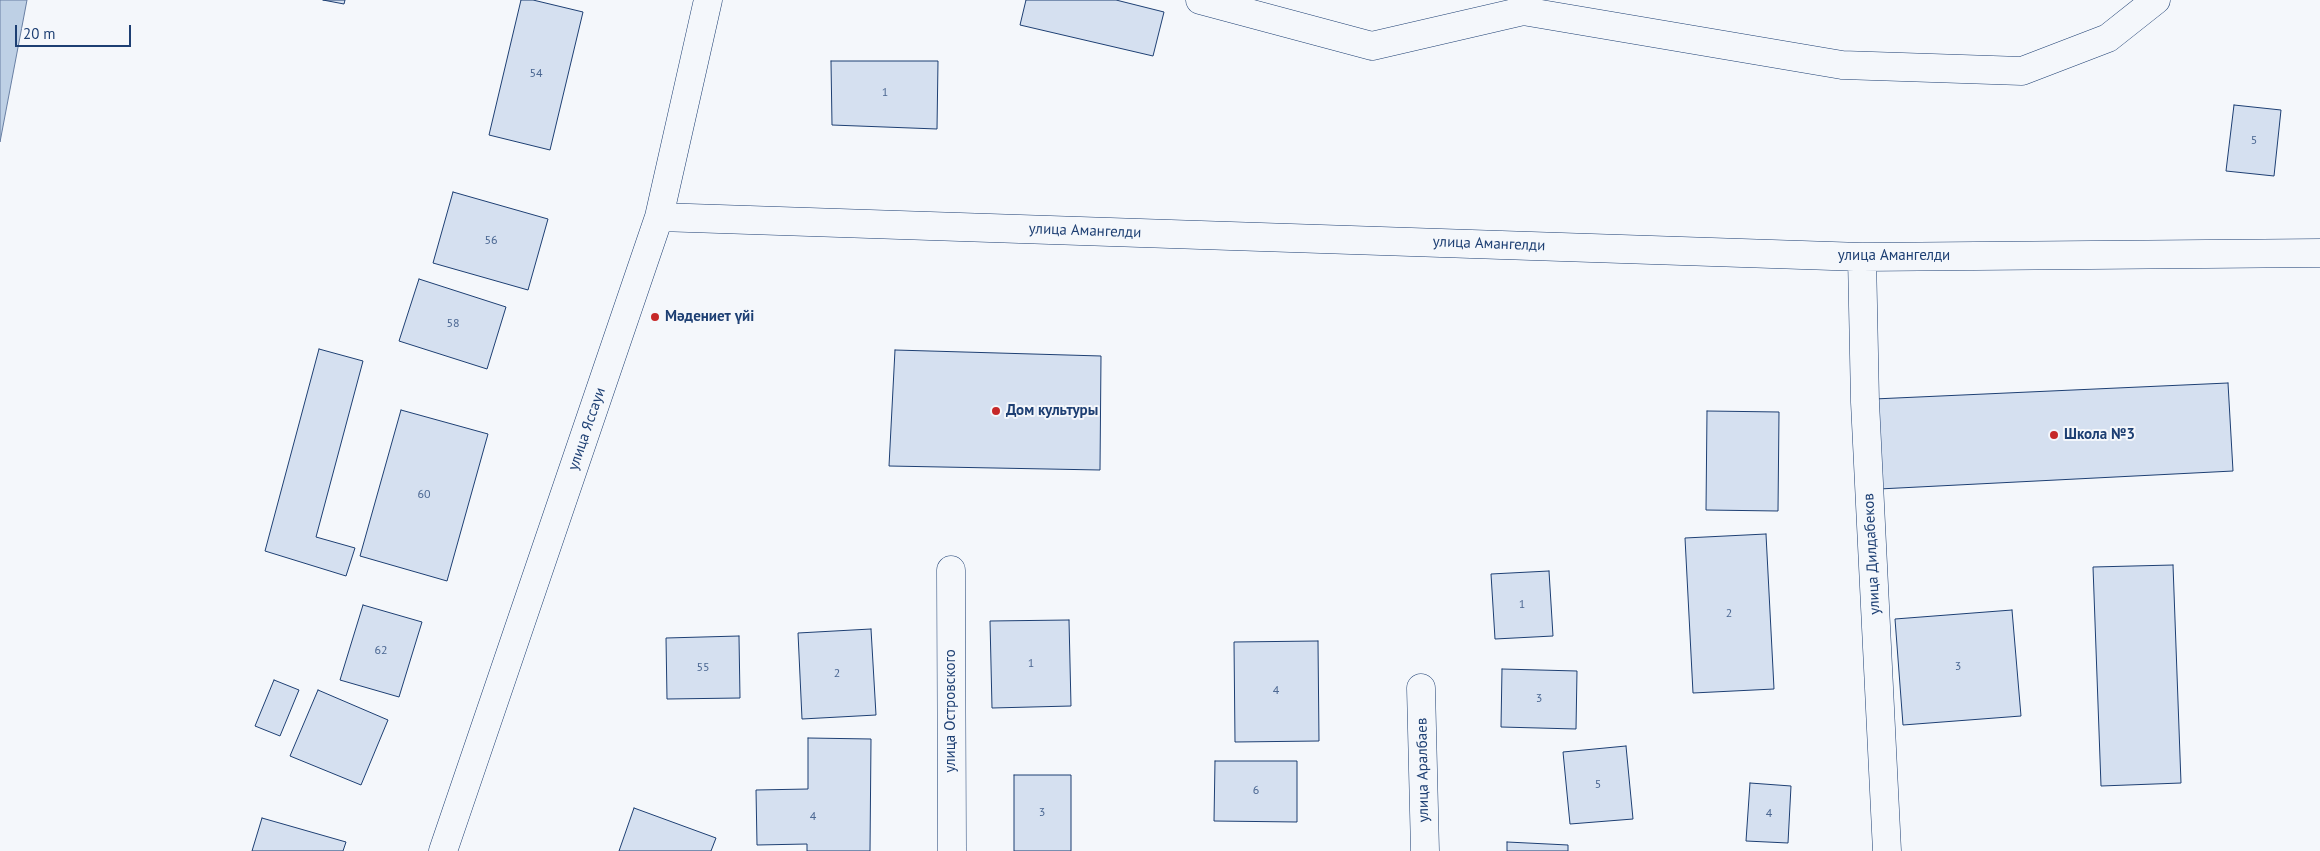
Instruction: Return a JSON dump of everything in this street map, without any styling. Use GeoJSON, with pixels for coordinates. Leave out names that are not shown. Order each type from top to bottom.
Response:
{"type":"FeatureCollection","features":[{"type":"Feature","properties":{"kind":"street","name":"улица Яссауи"},"geometry":{"type":"LineString","coordinates":[[443,851],[659,217],[708,0]]}},
{"type":"Feature","properties":{"kind":"street"},"geometry":{"type":"LineString","coordinates":[[1200,0],[1372,46],[1524,11],[1842,65],[2022,71],[2108,38],[2156,0]]}},
{"type":"Feature","properties":{"kind":"street","name":"улица Амангелди"},"geometry":{"type":"LineString","coordinates":[[659,217],[1862,257],[2320,253]]}},
{"type":"Feature","properties":{"kind":"street","name":"улица Дилдабеков"},"geometry":{"type":"LineString","coordinates":[[1862,257],[1865,402],[1887,851]]}},
{"type":"Feature","properties":{"kind":"street","name":"улица Островского"},"geometry":{"type":"LineString","coordinates":[[950,570],[952,851]]}},
{"type":"Feature","properties":{"kind":"street","name":"улица Аралбаев"},"geometry":{"type":"LineString","coordinates":[[1421,688],[1425,851]]}},
{"type":"Feature","properties":{"kind":"water"},"geometry":{"type":"Polygon","coordinates":[[[0,0],[27,0],[0,142],[0,0]]]}},
{"type":"Feature","properties":{"kind":"building"},"geometry":{"type":"Polygon","coordinates":[[[323,0],[345,0],[344,4],[323,0]]]}},
{"type":"Feature","properties":{"kind":"building"},"geometry":{"type":"Polygon","coordinates":[[[521,0],[533,0],[583,12],[550,150],[489,135],[521,0]]]}},
{"type":"Feature","properties":{"kind":"building"},"geometry":{"type":"Polygon","coordinates":[[[1026,0],[1116,0],[1164,12],[1153,56],[1020,25],[1026,0]]]}},
{"type":"Feature","properties":{"kind":"building"},"geometry":{"type":"Polygon","coordinates":[[[831,61],[938,61],[937,129],[832,125],[831,61]]]}},
{"type":"Feature","properties":{"kind":"building"},"geometry":{"type":"Polygon","coordinates":[[[2234,105],[2281,110],[2274,176],[2226,171],[2234,105]]]}},
{"type":"Feature","properties":{"kind":"building"},"geometry":{"type":"Polygon","coordinates":[[[453,192],[548,219],[528,290],[433,263],[453,192]]]}},
{"type":"Feature","properties":{"kind":"building"},"geometry":{"type":"Polygon","coordinates":[[[419,279],[506,307],[487,369],[399,341],[419,279]]]}},
{"type":"Feature","properties":{"kind":"building"},"geometry":{"type":"Polygon","coordinates":[[[319,349],[363,361],[316,537],[355,548],[346,576],[265,551],[319,349]]]}},
{"type":"Feature","properties":{"kind":"building","name":"Дом культуры"},"geometry":{"type":"Polygon","coordinates":[[[895,350],[1101,356],[1100,470],[889,466],[895,350]]]}},
{"type":"Feature","properties":{"kind":"building","name":"Школа №3"},"geometry":{"type":"Polygon","coordinates":[[[2228,383],[2233,471],[1879,489],[1874,399],[2228,383]]]}},
{"type":"Feature","properties":{"kind":"building"},"geometry":{"type":"Polygon","coordinates":[[[401,410],[488,434],[447,581],[360,556],[401,410]]]}},
{"type":"Feature","properties":{"kind":"building"},"geometry":{"type":"Polygon","coordinates":[[[1707,411],[1779,412],[1778,511],[1706,510],[1707,411]]]}},
{"type":"Feature","properties":{"kind":"building"},"geometry":{"type":"Polygon","coordinates":[[[1766,534],[1774,689],[1693,693],[1685,538],[1766,534]]]}},
{"type":"Feature","properties":{"kind":"building"},"geometry":{"type":"Polygon","coordinates":[[[2173,565],[2181,783],[2101,786],[2093,567],[2173,565]]]}},
{"type":"Feature","properties":{"kind":"building"},"geometry":{"type":"Polygon","coordinates":[[[1549,571],[1553,636],[1495,639],[1491,574],[1549,571]]]}},
{"type":"Feature","properties":{"kind":"building"},"geometry":{"type":"Polygon","coordinates":[[[363,605],[422,622],[399,697],[340,680],[363,605]]]}},
{"type":"Feature","properties":{"kind":"building"},"geometry":{"type":"Polygon","coordinates":[[[2012,610],[2021,716],[1903,725],[1895,619],[2012,610]]]}},
{"type":"Feature","properties":{"kind":"building"},"geometry":{"type":"Polygon","coordinates":[[[1069,620],[1071,706],[992,708],[990,621],[1069,620]]]}},
{"type":"Feature","properties":{"kind":"building"},"geometry":{"type":"Polygon","coordinates":[[[871,629],[876,715],[802,719],[798,633],[871,629]]]}},
{"type":"Feature","properties":{"kind":"building"},"geometry":{"type":"Polygon","coordinates":[[[739,636],[740,698],[667,699],[666,638],[739,636]]]}},
{"type":"Feature","properties":{"kind":"building"},"geometry":{"type":"Polygon","coordinates":[[[1318,641],[1319,741],[1235,742],[1234,642],[1318,641]]]}},
{"type":"Feature","properties":{"kind":"building"},"geometry":{"type":"Polygon","coordinates":[[[1502,669],[1577,671],[1576,729],[1501,727],[1502,669]]]}},
{"type":"Feature","properties":{"kind":"building"},"geometry":{"type":"Polygon","coordinates":[[[274,680],[299,690],[280,736],[255,726],[274,680]]]}},
{"type":"Feature","properties":{"kind":"building"},"geometry":{"type":"Polygon","coordinates":[[[318,690],[388,720],[361,785],[290,756],[318,690]]]}},
{"type":"Feature","properties":{"kind":"building"},"geometry":{"type":"Polygon","coordinates":[[[808,738],[871,739],[870,851],[807,851],[807,844],[757,845],[756,790],[808,789],[808,738]]]}},
{"type":"Feature","properties":{"kind":"building"},"geometry":{"type":"Polygon","coordinates":[[[1626,746],[1633,819],[1570,824],[1563,752],[1626,746]]]}},
{"type":"Feature","properties":{"kind":"building"},"geometry":{"type":"Polygon","coordinates":[[[1215,761],[1297,761],[1297,822],[1214,821],[1215,761]]]}},
{"type":"Feature","properties":{"kind":"building"},"geometry":{"type":"Polygon","coordinates":[[[1014,775],[1071,775],[1071,851],[1014,851],[1014,775]]]}},
{"type":"Feature","properties":{"kind":"building"},"geometry":{"type":"Polygon","coordinates":[[[1750,783],[1791,786],[1788,843],[1746,841],[1750,783]]]}},
{"type":"Feature","properties":{"kind":"building"},"geometry":{"type":"Polygon","coordinates":[[[634,808],[716,838],[711,851],[619,851],[634,808]]]}},
{"type":"Feature","properties":{"kind":"building"},"geometry":{"type":"Polygon","coordinates":[[[262,818],[346,842],[343,851],[252,851],[262,818]]]}},
{"type":"Feature","properties":{"kind":"building"},"geometry":{"type":"Polygon","coordinates":[[[1507,842],[1568,845],[1568,851],[1507,851],[1507,842]]]}},
{"type":"Feature","properties":{"kind":"place","name":"Мәдениет үйі"},"geometry":{"type":"Point","coordinates":[655,317]}},
{"type":"Feature","properties":{"kind":"place","name":"Дом культуры"},"geometry":{"type":"Point","coordinates":[996,411]}},
{"type":"Feature","properties":{"kind":"place","name":"Школа №3"},"geometry":{"type":"Point","coordinates":[2054,435]}}]}
